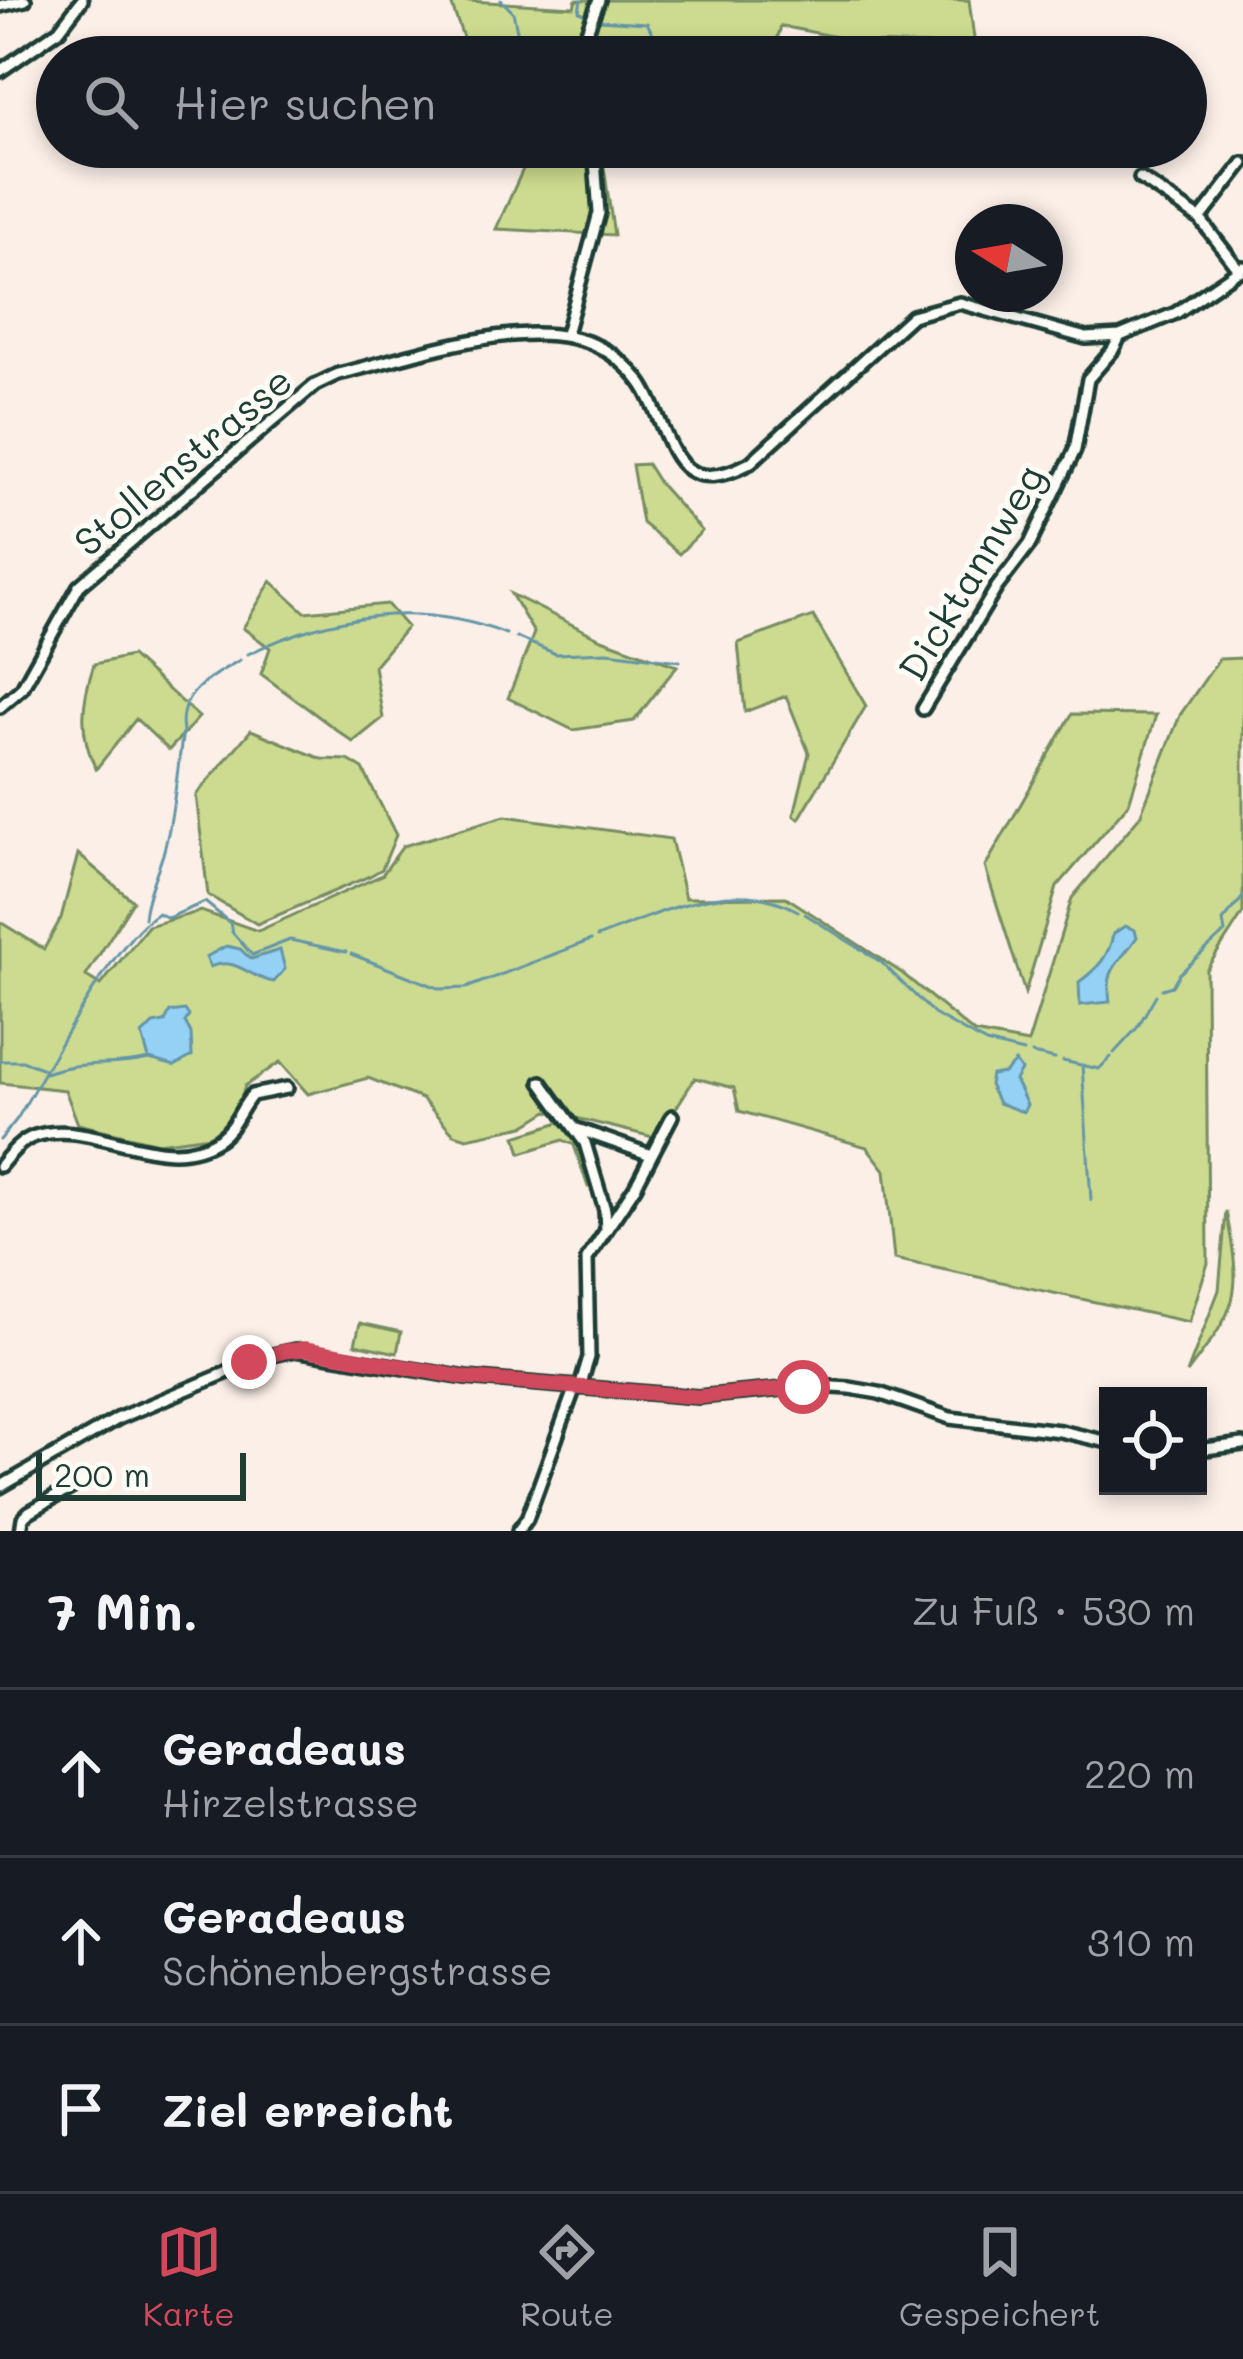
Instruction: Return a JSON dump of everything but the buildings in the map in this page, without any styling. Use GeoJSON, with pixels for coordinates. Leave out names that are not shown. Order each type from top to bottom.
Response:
{"type":"FeatureCollection","features":[{"type":"Feature","properties":{"kind":"street"},"geometry":{"type":"LineString","coordinates":[[0,7],[26,0]]}},
{"type":"Feature","properties":{"kind":"street"},"geometry":{"type":"LineString","coordinates":[[50,36],[82,0]]}},
{"type":"Feature","properties":{"kind":"street"},"geometry":{"type":"LineString","coordinates":[[585,36],[599,0]]}},
{"type":"Feature","properties":{"kind":"street"},"geometry":{"type":"LineString","coordinates":[[0,71],[36,46]]}},
{"type":"Feature","properties":{"kind":"street"},"geometry":{"type":"LineString","coordinates":[[1200,219],[1243,163]]}},
{"type":"Feature","properties":{"kind":"street"},"geometry":{"type":"LineString","coordinates":[[566,334],[599,213],[596,168]]}},
{"type":"Feature","properties":{"kind":"street"},"geometry":{"type":"LineString","coordinates":[[1140,178],[1200,219],[1241,269]]}},
{"type":"Feature","properties":{"kind":"street","name":"Stollenstrasse"},"geometry":{"type":"LineString","coordinates":[[0,707],[22,688],[80,586],[315,385],[338,374],[524,332],[566,334],[605,350],[629,370],[645,389],[671,452],[684,468],[705,477],[726,476],[749,463],[912,316],[960,303],[1086,338],[1120,336],[1176,313],[1241,269]]}},
{"type":"Feature","properties":{"kind":"street","name":"Dicktannweg"},"geometry":{"type":"LineString","coordinates":[[923,710],[997,587],[1030,544],[1075,450],[1088,379],[1120,336]]}},
{"type":"Feature","properties":{"kind":"street"},"geometry":{"type":"LineString","coordinates":[[541,1082],[585,1143],[606,1230]]}},
{"type":"Feature","properties":{"kind":"street"},"geometry":{"type":"LineString","coordinates":[[0,1166],[34,1136],[53,1133],[134,1148],[198,1149],[221,1138],[252,1095],[287,1088]]}},
{"type":"Feature","properties":{"kind":"street"},"geometry":{"type":"LineString","coordinates":[[520,1530],[589,1357],[587,1259],[672,1116]]}},
{"type":"Feature","properties":{"kind":"street"},"geometry":{"type":"LineString","coordinates":[[575,1128],[651,1155]]}},
{"type":"Feature","properties":{"kind":"street"},"geometry":{"type":"LineString","coordinates":[[0,1487],[119,1418],[284,1351],[316,1350],[444,1375],[698,1397],[816,1386],[850,1388],[950,1418],[1099,1440]]}},
{"type":"Feature","properties":{"kind":"street"},"geometry":{"type":"LineString","coordinates":[[1207,1449],[1243,1444]]}},
{"type":"Feature","properties":{"kind":"street"},"geometry":{"type":"LineString","coordinates":[[21,1531],[29,1512],[85,1480]]}},
{"type":"Feature","properties":{"kind":"green space"},"geometry":{"type":"Polygon","coordinates":[[[450,0],[574,7],[576,0],[969,0],[974,36],[832,36],[781,26],[778,36],[463,36],[450,0]]]}},
{"type":"Feature","properties":{"kind":"green space"},"geometry":{"type":"Polygon","coordinates":[[[524,168],[604,168],[614,235],[496,229],[524,168]]]}},
{"type":"Feature","properties":{"kind":"green space"},"geometry":{"type":"Polygon","coordinates":[[[647,464],[702,531],[679,554],[642,523],[632,465],[647,464]]]}},
{"type":"Feature","properties":{"kind":"green space"},"geometry":{"type":"Polygon","coordinates":[[[271,581],[305,612],[387,604],[407,627],[374,666],[383,718],[353,742],[261,674],[270,648],[243,628],[271,581]]]}},
{"type":"Feature","properties":{"kind":"green space"},"geometry":{"type":"Polygon","coordinates":[[[511,594],[599,638],[677,666],[634,721],[573,730],[508,698],[534,633],[511,594]]]}},
{"type":"Feature","properties":{"kind":"green space"},"geometry":{"type":"Polygon","coordinates":[[[813,616],[866,706],[799,819],[794,815],[809,753],[786,696],[745,712],[738,643],[813,616]]]}},
{"type":"Feature","properties":{"kind":"green space"},"geometry":{"type":"Polygon","coordinates":[[[131,656],[199,717],[169,750],[136,719],[96,769],[86,743],[84,717],[94,664],[131,656]]]}},
{"type":"Feature","properties":{"kind":"green space"},"geometry":{"type":"Polygon","coordinates":[[[1243,658],[1243,913],[1206,970],[1208,1263],[1189,1322],[894,1259],[885,1170],[867,1147],[739,1111],[734,1088],[695,1078],[657,1138],[548,1111],[524,1126],[467,1138],[454,1134],[422,1099],[368,1078],[308,1094],[280,1062],[245,1086],[236,1118],[210,1136],[158,1143],[78,1124],[65,1090],[0,1083],[0,922],[44,949],[61,918],[78,854],[133,901],[86,976],[101,985],[148,926],[201,911],[258,931],[382,875],[403,846],[505,816],[671,839],[685,898],[786,897],[902,973],[974,1033],[1028,1043],[1072,898],[1140,816],[1180,715],[1219,659],[1243,658]]]}},
{"type":"Feature","properties":{"kind":"green space"},"geometry":{"type":"Polygon","coordinates":[[[1072,714],[1156,715],[1129,803],[1057,887],[1025,993],[985,867],[1072,714]]]}},
{"type":"Feature","properties":{"kind":"green space"},"geometry":{"type":"Polygon","coordinates":[[[251,730],[322,759],[348,760],[363,769],[396,835],[382,869],[257,924],[208,895],[196,795],[251,730]]]}},
{"type":"Feature","properties":{"kind":"green space"},"geometry":{"type":"Polygon","coordinates":[[[560,1122],[582,1144],[595,1185],[588,1187],[574,1145],[563,1140],[521,1153],[516,1136],[560,1122]]]}},
{"type":"Feature","properties":{"kind":"green space"},"geometry":{"type":"Polygon","coordinates":[[[1226,1211],[1234,1263],[1232,1299],[1227,1315],[1187,1373],[1219,1290],[1226,1211]]]}},
{"type":"Feature","properties":{"kind":"green space"},"geometry":{"type":"Polygon","coordinates":[[[360,1323],[401,1332],[397,1353],[355,1344],[360,1323]]]}},
{"type":"Feature","properties":{"kind":"water"},"geometry":{"type":"Polygon","coordinates":[[[1125,926],[1135,930],[1137,937],[1111,973],[1110,1002],[1080,1005],[1079,982],[1101,962],[1113,934],[1125,926]]]}},
{"type":"Feature","properties":{"kind":"water"},"geometry":{"type":"Polygon","coordinates":[[[226,946],[240,949],[251,959],[280,950],[285,969],[274,982],[228,964],[210,967],[206,957],[226,946]]]}},
{"type":"Feature","properties":{"kind":"water"},"geometry":{"type":"Polygon","coordinates":[[[185,1010],[192,1056],[175,1066],[149,1059],[142,1035],[153,1024],[165,1022],[170,1012],[185,1010]]]}},
{"type":"Feature","properties":{"kind":"water"},"geometry":{"type":"Polygon","coordinates":[[[1015,1062],[1021,1070],[1015,1080],[1027,1105],[1023,1112],[998,1103],[989,1085],[991,1075],[1004,1073],[1015,1062]]]}},
{"type":"Feature","properties":{"kind":"waterway"},"geometry":{"type":"LineString","coordinates":[[501,0],[513,12],[518,36]]}},
{"type":"Feature","properties":{"kind":"waterway"},"geometry":{"type":"LineString","coordinates":[[581,0],[579,11],[585,14]]}},
{"type":"Feature","properties":{"kind":"waterway"},"geometry":{"type":"LineString","coordinates":[[598,20],[647,23],[654,36]]}},
{"type":"Feature","properties":{"kind":"waterway"},"geometry":{"type":"LineString","coordinates":[[248,654],[311,629],[375,616],[441,617],[506,634]]}},
{"type":"Feature","properties":{"kind":"waterway"},"geometry":{"type":"LineString","coordinates":[[516,637],[556,654],[608,652],[680,661]]}},
{"type":"Feature","properties":{"kind":"waterway"},"geometry":{"type":"LineString","coordinates":[[144,918],[170,824],[185,706],[199,687],[240,660]]}},
{"type":"Feature","properties":{"kind":"waterway"},"geometry":{"type":"LineString","coordinates":[[597,937],[671,908],[722,897],[748,896],[798,911]]}},
{"type":"Feature","properties":{"kind":"waterway"},"geometry":{"type":"LineString","coordinates":[[1162,989],[1172,986],[1225,932],[1223,921],[1243,897]]}},
{"type":"Feature","properties":{"kind":"waterway"},"geometry":{"type":"LineString","coordinates":[[0,1140],[101,977],[158,913],[168,918],[205,902],[230,923],[252,955],[290,940],[346,952]]}},
{"type":"Feature","properties":{"kind":"waterway"},"geometry":{"type":"LineString","coordinates":[[805,914],[881,962],[934,1014],[969,1034]]}},
{"type":"Feature","properties":{"kind":"waterway"},"geometry":{"type":"LineString","coordinates":[[351,954],[441,989],[466,988],[591,940]]}},
{"type":"Feature","properties":{"kind":"waterway"},"geometry":{"type":"LineString","coordinates":[[1114,1053],[1137,1028],[1156,995]]}},
{"type":"Feature","properties":{"kind":"waterway"},"geometry":{"type":"LineString","coordinates":[[971,1035],[1023,1052]]}},
{"type":"Feature","properties":{"kind":"waterway"},"geometry":{"type":"LineString","coordinates":[[1032,1054],[1055,1059]]}},
{"type":"Feature","properties":{"kind":"waterway"},"geometry":{"type":"LineString","coordinates":[[1063,1061],[1099,1069],[1111,1057]]}},
{"type":"Feature","properties":{"kind":"waterway"},"geometry":{"type":"LineString","coordinates":[[45,1073],[149,1059]]}},
{"type":"Feature","properties":{"kind":"waterway"},"geometry":{"type":"LineString","coordinates":[[0,1061],[22,1061],[44,1069]]}},
{"type":"Feature","properties":{"kind":"waterway"},"geometry":{"type":"LineString","coordinates":[[1082,1065],[1091,1200]]}},
{"type":"Feature","properties":{"kind":"route"},"geometry":{"type":"LineString","coordinates":[[249,1362],[305,1349],[466,1378],[698,1397],[803,1387]]}}]}
